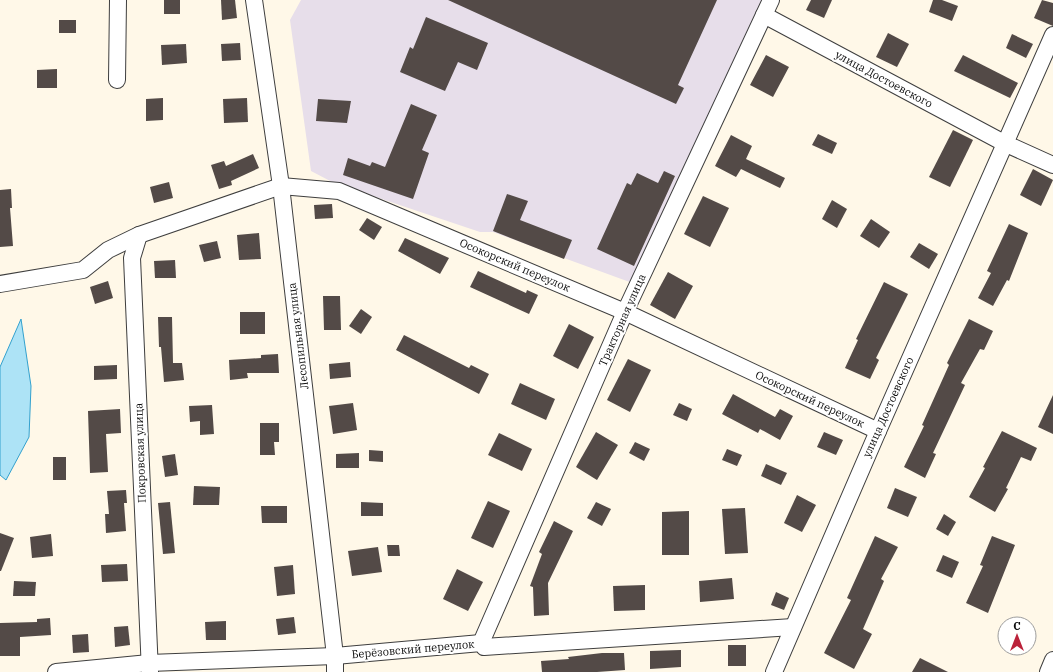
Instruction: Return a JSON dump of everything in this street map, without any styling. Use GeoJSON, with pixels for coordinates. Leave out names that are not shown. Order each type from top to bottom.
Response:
{"type":"FeatureCollection","features":[{"type":"Feature","properties":{"kind":"street"},"geometry":{"type":"LineString","coordinates":[[117,80],[118,0]]}},
{"type":"Feature","properties":{"kind":"street","name":"Тракторная улица"},"geometry":{"type":"LineString","coordinates":[[481,643],[625,312],[771,0]]}},
{"type":"Feature","properties":{"kind":"street","name":"Лесопильная улица"},"geometry":{"type":"LineString","coordinates":[[257,3],[281,186],[335,664]]}},
{"type":"Feature","properties":{"kind":"street","name":"улица Достоевского"},"geometry":{"type":"LineString","coordinates":[[764,15],[1004,143],[1053,165]]}},
{"type":"Feature","properties":{"kind":"street","name":"улица Достоевского"},"geometry":{"type":"LineString","coordinates":[[774,672],[878,431],[1053,34]]}},
{"type":"Feature","properties":{"kind":"street","name":"Осокорский переулок"},"geometry":{"type":"LineString","coordinates":[[0,284],[83,270],[108,250],[139,234],[281,186],[339,191],[625,312],[878,431]]}},
{"type":"Feature","properties":{"kind":"street","name":"Покровская улица"},"geometry":{"type":"LineString","coordinates":[[139,234],[132,258],[150,668]]}},
{"type":"Feature","properties":{"kind":"street","name":"Берёзовский переулок"},"geometry":{"type":"LineString","coordinates":[[56,672],[150,668],[335,664],[481,643],[484,648],[793,626]]}},
{"type":"Feature","properties":{"kind":"street"},"geometry":{"type":"LineString","coordinates":[[1048,672],[1053,660]]}},
{"type":"Feature","properties":{"kind":"shaded area"},"geometry":{"type":"Polygon","coordinates":[[[301,0],[768,0],[635,284],[493,232],[480,232],[334,183],[311,171],[290,20],[301,0]]]}},
{"type":"Feature","properties":{"kind":"water"},"geometry":{"type":"Polygon","coordinates":[[[21,319],[31,386],[29,437],[6,480],[0,475],[0,367],[21,319]]]}},
{"type":"Feature","properties":{"kind":"building"},"geometry":{"type":"Polygon","coordinates":[[[164,0],[180,0],[180,14],[164,14],[164,0]]]}},
{"type":"Feature","properties":{"kind":"building"},"geometry":{"type":"Polygon","coordinates":[[[221,0],[235,0],[237,18],[222,20],[221,0]]]}},
{"type":"Feature","properties":{"kind":"building"},"geometry":{"type":"Polygon","coordinates":[[[448,0],[717,0],[678,85],[684,88],[676,104],[448,0]]]}},
{"type":"Feature","properties":{"kind":"building"},"geometry":{"type":"Polygon","coordinates":[[[811,0],[832,0],[824,18],[806,10],[811,0]]]}},
{"type":"Feature","properties":{"kind":"building"},"geometry":{"type":"Polygon","coordinates":[[[933,0],[942,0],[958,6],[952,21],[929,12],[933,0]]]}},
{"type":"Feature","properties":{"kind":"building"},"geometry":{"type":"Polygon","coordinates":[[[1042,0],[1053,3],[1053,26],[1034,18],[1042,0]]]}},
{"type":"Feature","properties":{"kind":"building"},"geometry":{"type":"Polygon","coordinates":[[[426,17],[488,43],[477,70],[458,62],[445,91],[400,72],[410,47],[413,49],[426,17]]]}},
{"type":"Feature","properties":{"kind":"building"},"geometry":{"type":"Polygon","coordinates":[[[59,20],[76,20],[76,33],[59,33],[59,20]]]}},
{"type":"Feature","properties":{"kind":"building"},"geometry":{"type":"Polygon","coordinates":[[[888,33],[909,44],[897,67],[876,57],[888,33]]]}},
{"type":"Feature","properties":{"kind":"building"},"geometry":{"type":"Polygon","coordinates":[[[1012,34],[1033,44],[1026,58],[1006,48],[1012,34]]]}},
{"type":"Feature","properties":{"kind":"building"},"geometry":{"type":"Polygon","coordinates":[[[240,43],[241,60],[222,61],[221,44],[240,43]]]}},
{"type":"Feature","properties":{"kind":"building"},"geometry":{"type":"Polygon","coordinates":[[[186,44],[187,63],[162,65],[161,45],[186,44]]]}},
{"type":"Feature","properties":{"kind":"building"},"geometry":{"type":"Polygon","coordinates":[[[766,55],[789,67],[773,97],[750,85],[766,55]]]}},
{"type":"Feature","properties":{"kind":"building"},"geometry":{"type":"Polygon","coordinates":[[[963,55],[1018,83],[1010,98],[954,71],[963,55]]]}},
{"type":"Feature","properties":{"kind":"building"},"geometry":{"type":"Polygon","coordinates":[[[57,69],[57,88],[37,88],[37,70],[57,69]]]}},
{"type":"Feature","properties":{"kind":"building"},"geometry":{"type":"Polygon","coordinates":[[[163,98],[163,120],[146,121],[146,99],[163,98]]]}},
{"type":"Feature","properties":{"kind":"building"},"geometry":{"type":"Polygon","coordinates":[[[247,98],[248,122],[224,123],[223,99],[247,98]]]}},
{"type":"Feature","properties":{"kind":"building"},"geometry":{"type":"Polygon","coordinates":[[[318,99],[351,101],[347,123],[316,121],[318,99]]]}},
{"type":"Feature","properties":{"kind":"building"},"geometry":{"type":"Polygon","coordinates":[[[411,104],[437,115],[422,150],[429,153],[413,199],[343,175],[348,158],[370,166],[372,162],[385,167],[411,104]]]}},
{"type":"Feature","properties":{"kind":"building"},"geometry":{"type":"Polygon","coordinates":[[[953,130],[973,140],[950,187],[929,177],[953,130]]]}},
{"type":"Feature","properties":{"kind":"building"},"geometry":{"type":"Polygon","coordinates":[[[818,134],[837,143],[832,154],[812,145],[818,134]]]}},
{"type":"Feature","properties":{"kind":"building"},"geometry":{"type":"Polygon","coordinates":[[[731,135],[752,146],[746,159],[785,178],[780,188],[741,169],[736,177],[715,166],[731,135]]]}},
{"type":"Feature","properties":{"kind":"building"},"geometry":{"type":"Polygon","coordinates":[[[253,154],[259,168],[231,181],[232,185],[219,189],[211,165],[224,161],[226,166],[253,154]]]}},
{"type":"Feature","properties":{"kind":"building"},"geometry":{"type":"Polygon","coordinates":[[[1033,169],[1053,180],[1041,206],[1020,195],[1033,169]]]}},
{"type":"Feature","properties":{"kind":"building"},"geometry":{"type":"Polygon","coordinates":[[[664,171],[675,176],[634,266],[597,249],[627,183],[631,185],[637,173],[658,183],[664,171]]]}},
{"type":"Feature","properties":{"kind":"building"},"geometry":{"type":"Polygon","coordinates":[[[169,182],[173,198],[154,203],[150,187],[169,182]]]}},
{"type":"Feature","properties":{"kind":"building"},"geometry":{"type":"Polygon","coordinates":[[[11,189],[12,208],[10,208],[13,246],[0,247],[0,190],[11,189]]]}},
{"type":"Feature","properties":{"kind":"building"},"geometry":{"type":"Polygon","coordinates":[[[507,194],[528,201],[520,220],[572,240],[564,259],[493,231],[507,194]]]}},
{"type":"Feature","properties":{"kind":"building"},"geometry":{"type":"Polygon","coordinates":[[[703,196],[729,208],[710,247],[684,234],[703,196]]]}},
{"type":"Feature","properties":{"kind":"building"},"geometry":{"type":"Polygon","coordinates":[[[832,200],[847,209],[837,228],[822,219],[832,200]]]}},
{"type":"Feature","properties":{"kind":"building"},"geometry":{"type":"Polygon","coordinates":[[[332,204],[333,218],[315,219],[314,205],[332,204]]]}},
{"type":"Feature","properties":{"kind":"building"},"geometry":{"type":"Polygon","coordinates":[[[367,218],[382,227],[374,240],[359,230],[367,218]]]}},
{"type":"Feature","properties":{"kind":"building"},"geometry":{"type":"Polygon","coordinates":[[[871,219],[890,232],[879,248],[860,236],[871,219]]]}},
{"type":"Feature","properties":{"kind":"building"},"geometry":{"type":"Polygon","coordinates":[[[1009,224],[1028,233],[1009,281],[1007,280],[993,306],[978,298],[991,273],[987,271],[1009,224]]]}},
{"type":"Feature","properties":{"kind":"building"},"geometry":{"type":"Polygon","coordinates":[[[259,233],[261,259],[239,260],[237,235],[259,233]]]}},
{"type":"Feature","properties":{"kind":"building"},"geometry":{"type":"Polygon","coordinates":[[[405,238],[449,258],[440,274],[398,251],[405,238]]]}},
{"type":"Feature","properties":{"kind":"building"},"geometry":{"type":"Polygon","coordinates":[[[217,241],[221,258],[204,262],[199,245],[217,241]]]}},
{"type":"Feature","properties":{"kind":"building"},"geometry":{"type":"Polygon","coordinates":[[[919,243],[938,254],[929,269],[910,257],[919,243]]]}},
{"type":"Feature","properties":{"kind":"building"},"geometry":{"type":"Polygon","coordinates":[[[175,260],[176,278],[155,278],[154,261],[175,260]]]}},
{"type":"Feature","properties":{"kind":"building"},"geometry":{"type":"Polygon","coordinates":[[[478,271],[526,293],[527,290],[538,295],[529,314],[470,287],[478,271]]]}},
{"type":"Feature","properties":{"kind":"building"},"geometry":{"type":"Polygon","coordinates":[[[668,272],[693,286],[675,319],[650,305],[668,272]]]}},
{"type":"Feature","properties":{"kind":"building"},"geometry":{"type":"Polygon","coordinates":[[[108,281],[113,298],[95,304],[90,287],[108,281]]]}},
{"type":"Feature","properties":{"kind":"building"},"geometry":{"type":"Polygon","coordinates":[[[884,282],[908,294],[876,358],[879,360],[870,379],[845,368],[858,340],[856,339],[884,282]]]}},
{"type":"Feature","properties":{"kind":"building"},"geometry":{"type":"Polygon","coordinates":[[[323,296],[340,296],[341,330],[324,330],[323,296]]]}},
{"type":"Feature","properties":{"kind":"building"},"geometry":{"type":"Polygon","coordinates":[[[361,309],[372,317],[361,334],[349,326],[361,309]]]}},
{"type":"Feature","properties":{"kind":"building"},"geometry":{"type":"Polygon","coordinates":[[[240,312],[265,312],[265,334],[240,334],[240,312]]]}},
{"type":"Feature","properties":{"kind":"building"},"geometry":{"type":"Polygon","coordinates":[[[158,317],[172,317],[173,363],[182,363],[184,380],[164,382],[161,347],[159,347],[158,317]]]}},
{"type":"Feature","properties":{"kind":"building"},"geometry":{"type":"Polygon","coordinates":[[[969,319],[993,331],[984,350],[980,349],[961,383],[965,385],[933,453],[936,454],[925,478],[904,467],[924,426],[922,425],[949,365],[947,363],[969,319]]]}},
{"type":"Feature","properties":{"kind":"building"},"geometry":{"type":"Polygon","coordinates":[[[569,324],[594,337],[578,369],[553,356],[569,324]]]}},
{"type":"Feature","properties":{"kind":"building"},"geometry":{"type":"Polygon","coordinates":[[[404,335],[469,368],[471,365],[489,374],[479,394],[396,350],[404,335]]]}},
{"type":"Feature","properties":{"kind":"building"},"geometry":{"type":"Polygon","coordinates":[[[278,354],[279,373],[247,373],[248,378],[230,380],[229,360],[261,358],[261,355],[278,354]]]}},
{"type":"Feature","properties":{"kind":"building"},"geometry":{"type":"Polygon","coordinates":[[[628,359],[651,370],[630,412],[607,400],[628,359]]]}},
{"type":"Feature","properties":{"kind":"building"},"geometry":{"type":"Polygon","coordinates":[[[350,362],[351,377],[330,379],[329,364],[350,362]]]}},
{"type":"Feature","properties":{"kind":"building"},"geometry":{"type":"Polygon","coordinates":[[[117,365],[117,379],[94,380],[94,366],[117,365]]]}},
{"type":"Feature","properties":{"kind":"building"},"geometry":{"type":"Polygon","coordinates":[[[520,383],[555,399],[546,420],[511,404],[520,383]]]}},
{"type":"Feature","properties":{"kind":"building"},"geometry":{"type":"Polygon","coordinates":[[[733,394],[775,417],[780,409],[793,416],[780,440],[760,429],[758,433],[722,414],[733,394]]]}},
{"type":"Feature","properties":{"kind":"building"},"geometry":{"type":"Polygon","coordinates":[[[1053,395],[1053,434],[1038,427],[1053,395]]]}},
{"type":"Feature","properties":{"kind":"building"},"geometry":{"type":"Polygon","coordinates":[[[353,403],[357,430],[333,434],[329,406],[353,403]]]}},
{"type":"Feature","properties":{"kind":"building"},"geometry":{"type":"Polygon","coordinates":[[[679,403],[692,409],[687,421],[673,415],[679,403]]]}},
{"type":"Feature","properties":{"kind":"building"},"geometry":{"type":"Polygon","coordinates":[[[212,405],[214,434],[200,435],[200,421],[190,422],[189,406],[212,405]]]}},
{"type":"Feature","properties":{"kind":"building"},"geometry":{"type":"Polygon","coordinates":[[[120,409],[121,433],[106,434],[108,472],[90,473],[88,411],[120,409]]]}},
{"type":"Feature","properties":{"kind":"building"},"geometry":{"type":"Polygon","coordinates":[[[260,423],[279,423],[279,442],[274,442],[275,455],[260,455],[260,423]]]}},
{"type":"Feature","properties":{"kind":"building"},"geometry":{"type":"Polygon","coordinates":[[[1002,431],[1037,448],[1031,461],[1021,457],[1006,488],[1008,489],[995,512],[969,497],[985,468],[983,467],[1002,431]]]}},
{"type":"Feature","properties":{"kind":"building"},"geometry":{"type":"Polygon","coordinates":[[[596,432],[618,445],[597,480],[576,467],[596,432]]]}},
{"type":"Feature","properties":{"kind":"building"},"geometry":{"type":"Polygon","coordinates":[[[824,432],[843,440],[836,455],[817,447],[824,432]]]}},
{"type":"Feature","properties":{"kind":"building"},"geometry":{"type":"Polygon","coordinates":[[[499,433],[532,449],[522,471],[488,455],[499,433]]]}},
{"type":"Feature","properties":{"kind":"building"},"geometry":{"type":"Polygon","coordinates":[[[635,442],[650,449],[644,461],[629,453],[635,442]]]}},
{"type":"Feature","properties":{"kind":"building"},"geometry":{"type":"Polygon","coordinates":[[[727,449],[742,455],[737,466],[722,460],[727,449]]]}},
{"type":"Feature","properties":{"kind":"building"},"geometry":{"type":"Polygon","coordinates":[[[369,450],[383,451],[383,462],[369,461],[369,450]]]}},
{"type":"Feature","properties":{"kind":"building"},"geometry":{"type":"Polygon","coordinates":[[[359,453],[359,468],[336,468],[336,454],[359,453]]]}},
{"type":"Feature","properties":{"kind":"building"},"geometry":{"type":"Polygon","coordinates":[[[175,454],[178,475],[165,477],[162,456],[175,454]]]}},
{"type":"Feature","properties":{"kind":"building"},"geometry":{"type":"Polygon","coordinates":[[[53,457],[66,457],[66,480],[53,480],[53,457]]]}},
{"type":"Feature","properties":{"kind":"building"},"geometry":{"type":"Polygon","coordinates":[[[766,464],[787,473],[781,485],[761,476],[766,464]]]}},
{"type":"Feature","properties":{"kind":"building"},"geometry":{"type":"Polygon","coordinates":[[[194,486],[220,487],[219,505],[193,505],[194,486]]]}},
{"type":"Feature","properties":{"kind":"building"},"geometry":{"type":"Polygon","coordinates":[[[895,488],[917,497],[908,517],[887,508],[895,488]]]}},
{"type":"Feature","properties":{"kind":"building"},"geometry":{"type":"Polygon","coordinates":[[[126,490],[127,503],[124,503],[126,531],[106,533],[105,514],[109,514],[107,491],[126,490]]]}},
{"type":"Feature","properties":{"kind":"building"},"geometry":{"type":"Polygon","coordinates":[[[797,495],[816,505],[802,532],[784,523],[797,495]]]}},
{"type":"Feature","properties":{"kind":"building"},"geometry":{"type":"Polygon","coordinates":[[[488,501],[510,511],[493,548],[471,538],[488,501]]]}},
{"type":"Feature","properties":{"kind":"building"},"geometry":{"type":"Polygon","coordinates":[[[170,502],[175,553],[163,554],[158,503],[170,502]]]}},
{"type":"Feature","properties":{"kind":"building"},"geometry":{"type":"Polygon","coordinates":[[[361,502],[383,503],[383,516],[361,516],[361,502]]]}},
{"type":"Feature","properties":{"kind":"building"},"geometry":{"type":"Polygon","coordinates":[[[596,502],[611,509],[602,526],[587,518],[596,502]]]}},
{"type":"Feature","properties":{"kind":"building"},"geometry":{"type":"Polygon","coordinates":[[[261,506],[287,506],[287,523],[262,523],[261,506]]]}},
{"type":"Feature","properties":{"kind":"building"},"geometry":{"type":"Polygon","coordinates":[[[745,508],[748,553],[725,554],[722,509],[745,508]]]}},
{"type":"Feature","properties":{"kind":"building"},"geometry":{"type":"Polygon","coordinates":[[[689,511],[689,555],[662,555],[662,512],[689,511]]]}},
{"type":"Feature","properties":{"kind":"building"},"geometry":{"type":"Polygon","coordinates":[[[944,514],[956,522],[948,536],[936,529],[944,514]]]}},
{"type":"Feature","properties":{"kind":"building"},"geometry":{"type":"Polygon","coordinates":[[[554,521],[573,531],[548,583],[549,615],[534,616],[533,587],[530,586],[542,554],[539,552],[554,521]]]}},
{"type":"Feature","properties":{"kind":"building"},"geometry":{"type":"Polygon","coordinates":[[[0,533],[14,538],[1,571],[0,571],[0,533]]]}},
{"type":"Feature","properties":{"kind":"building"},"geometry":{"type":"Polygon","coordinates":[[[51,534],[53,556],[32,558],[30,537],[51,534]]]}},
{"type":"Feature","properties":{"kind":"building"},"geometry":{"type":"Polygon","coordinates":[[[875,536],[898,547],[881,579],[884,581],[863,629],[872,634],[854,669],[824,653],[851,600],[847,598],[875,536]]]}},
{"type":"Feature","properties":{"kind":"building"},"geometry":{"type":"Polygon","coordinates":[[[992,536],[1015,545],[988,613],[966,603],[983,566],[980,565],[992,536]]]}},
{"type":"Feature","properties":{"kind":"building"},"geometry":{"type":"Polygon","coordinates":[[[387,545],[399,545],[400,556],[388,556],[387,545]]]}},
{"type":"Feature","properties":{"kind":"building"},"geometry":{"type":"Polygon","coordinates":[[[378,547],[382,572],[352,576],[348,551],[378,547]]]}},
{"type":"Feature","properties":{"kind":"building"},"geometry":{"type":"Polygon","coordinates":[[[943,555],[959,562],[952,578],[936,571],[943,555]]]}},
{"type":"Feature","properties":{"kind":"building"},"geometry":{"type":"Polygon","coordinates":[[[127,564],[128,581],[102,582],[101,565],[127,564]]]}},
{"type":"Feature","properties":{"kind":"building"},"geometry":{"type":"Polygon","coordinates":[[[293,565],[295,594],[277,596],[274,567],[293,565]]]}},
{"type":"Feature","properties":{"kind":"building"},"geometry":{"type":"Polygon","coordinates":[[[457,569],[483,582],[468,611],[443,599],[457,569]]]}},
{"type":"Feature","properties":{"kind":"building"},"geometry":{"type":"Polygon","coordinates":[[[732,578],[734,599],[700,602],[699,581],[732,578]]]}},
{"type":"Feature","properties":{"kind":"building"},"geometry":{"type":"Polygon","coordinates":[[[14,581],[36,582],[35,596],[13,596],[14,581]]]}},
{"type":"Feature","properties":{"kind":"building"},"geometry":{"type":"Polygon","coordinates":[[[645,585],[645,610],[614,611],[613,586],[645,585]]]}},
{"type":"Feature","properties":{"kind":"building"},"geometry":{"type":"Polygon","coordinates":[[[776,592],[789,598],[784,610],[771,605],[776,592]]]}},
{"type":"Feature","properties":{"kind":"building"},"geometry":{"type":"Polygon","coordinates":[[[294,617],[296,633],[278,635],[276,619],[294,617]]]}},
{"type":"Feature","properties":{"kind":"building"},"geometry":{"type":"Polygon","coordinates":[[[50,618],[51,635],[20,637],[20,656],[0,656],[0,623],[37,622],[37,619],[50,618]]]}},
{"type":"Feature","properties":{"kind":"building"},"geometry":{"type":"Polygon","coordinates":[[[226,621],[226,640],[206,640],[205,622],[226,621]]]}},
{"type":"Feature","properties":{"kind":"building"},"geometry":{"type":"Polygon","coordinates":[[[128,626],[130,645],[115,647],[114,627],[128,626]]]}},
{"type":"Feature","properties":{"kind":"building"},"geometry":{"type":"Polygon","coordinates":[[[88,634],[89,652],[73,653],[72,635],[88,634]]]}},
{"type":"Feature","properties":{"kind":"building"},"geometry":{"type":"Polygon","coordinates":[[[728,645],[746,645],[746,666],[728,666],[728,645]]]}},
{"type":"Feature","properties":{"kind":"building"},"geometry":{"type":"Polygon","coordinates":[[[681,650],[681,667],[650,669],[650,651],[681,650]]]}},
{"type":"Feature","properties":{"kind":"building"},"geometry":{"type":"Polygon","coordinates":[[[602,653],[624,653],[625,670],[597,672],[542,672],[541,661],[569,659],[568,657],[602,653]]]}},
{"type":"Feature","properties":{"kind":"building"},"geometry":{"type":"Polygon","coordinates":[[[920,658],[948,672],[912,672],[920,658]]]}}]}
